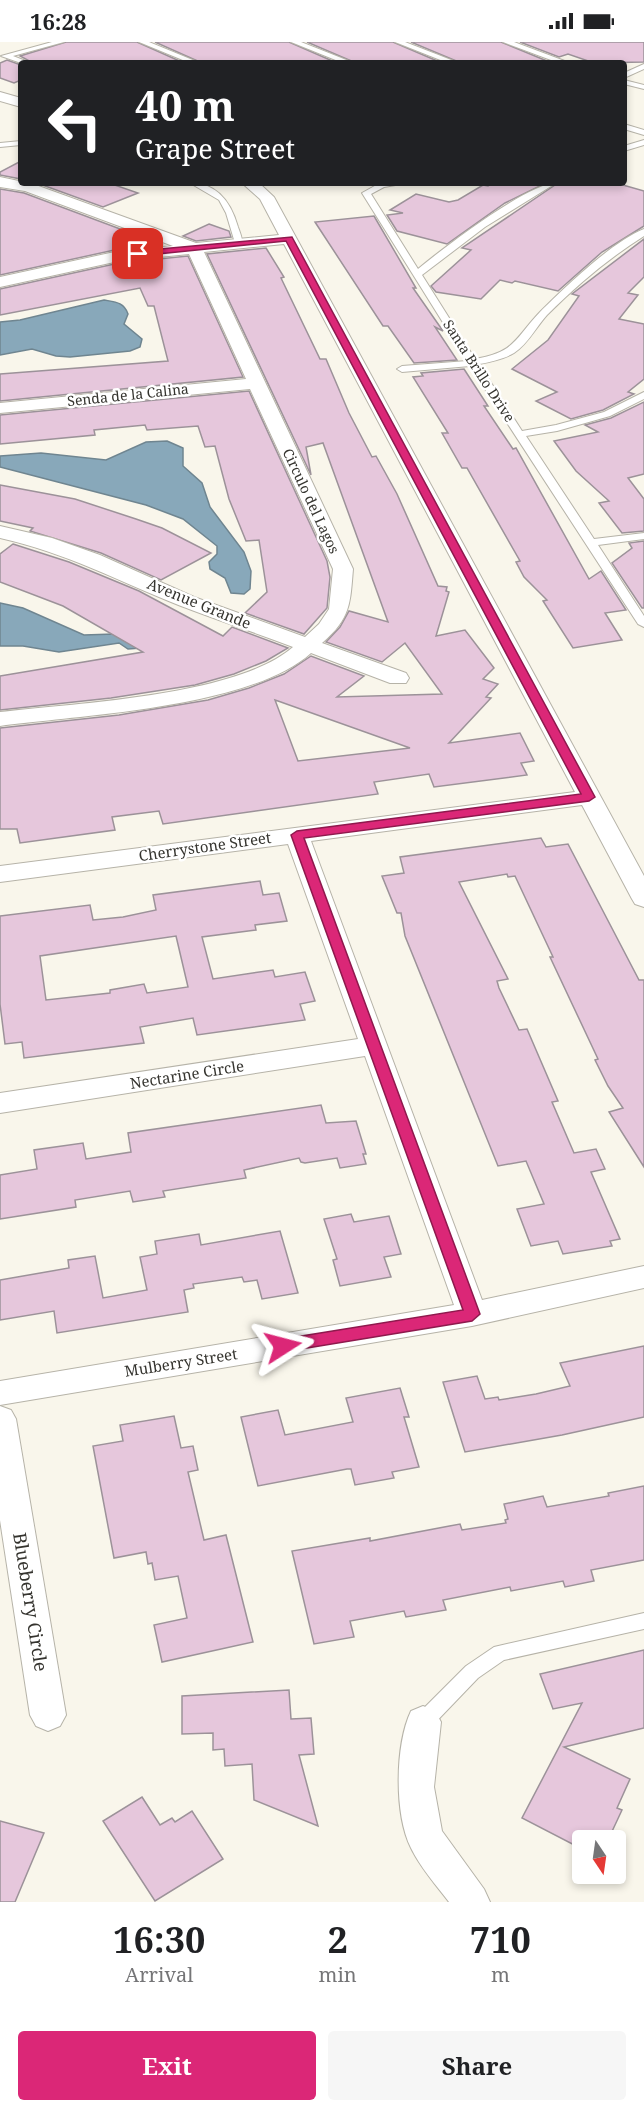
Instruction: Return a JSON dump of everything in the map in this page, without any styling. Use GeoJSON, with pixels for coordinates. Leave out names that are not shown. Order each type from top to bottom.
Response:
{"type":"FeatureCollection","features":[{"type":"Feature","properties":{"kind":"street"},"geometry":{"type":"LineString","coordinates":[[0,96],[18,102]]}},
{"type":"Feature","properties":{"kind":"street"},"geometry":{"type":"LineString","coordinates":[[0,182],[18,185]]}},
{"type":"Feature","properties":{"kind":"street"},"geometry":{"type":"LineString","coordinates":[[22,186],[194,248]]}},
{"type":"Feature","properties":{"kind":"street"},"geometry":{"type":"LineString","coordinates":[[253,186],[266,197],[644,899]]}},
{"type":"Feature","properties":{"kind":"street"},"geometry":{"type":"LineString","coordinates":[[0,282],[119,256],[289,239]]}},
{"type":"Feature","properties":{"kind":"street","name":"Circulo del Lagos"},"geometry":{"type":"LineString","coordinates":[[0,719],[191,695],[264,674],[292,659],[327,628],[339,609],[343,569],[194,248]]}},
{"type":"Feature","properties":{"kind":"street","name":"Senda de la Calina"},"geometry":{"type":"LineString","coordinates":[[0,408],[256,383]]}},
{"type":"Feature","properties":{"kind":"street","name":"Avenue Grande"},"geometry":{"type":"LineString","coordinates":[[0,532],[45,542],[93,559],[187,602],[398,678]]}},
{"type":"Feature","properties":{"kind":"street","name":"Cherrystone Street"},"geometry":{"type":"LineString","coordinates":[[0,874],[589,797]]}},
{"type":"Feature","properties":{"kind":"street"},"geometry":{"type":"LineString","coordinates":[[297,835],[472,1314]]}},
{"type":"Feature","properties":{"kind":"street","name":"Nectarine Circle"},"geometry":{"type":"LineString","coordinates":[[0,1103],[374,1046]]}},
{"type":"Feature","properties":{"kind":"street","name":"Mulberry Street"},"geometry":{"type":"LineString","coordinates":[[0,1393],[472,1314],[644,1277]]}},
{"type":"Feature","properties":{"kind":"street","name":"Blueberry Circle"},"geometry":{"type":"LineString","coordinates":[[0,1419],[48,1715]]}},
{"type":"Feature","properties":{"kind":"street"},"geometry":{"type":"LineString","coordinates":[[423,1722],[416,1787],[425,1838],[471,1902]]}},
{"type":"Feature","properties":{"kind":"lane"},"geometry":{"type":"LineString","coordinates":[[18,60],[5,56],[60,42]]}},
{"type":"Feature","properties":{"kind":"lane"},"geometry":{"type":"LineString","coordinates":[[143,42],[188,60]]}},
{"type":"Feature","properties":{"kind":"lane"},"geometry":{"type":"LineString","coordinates":[[295,42],[342,60]]}},
{"type":"Feature","properties":{"kind":"lane"},"geometry":{"type":"LineString","coordinates":[[402,42],[447,60]]}},
{"type":"Feature","properties":{"kind":"lane"},"geometry":{"type":"LineString","coordinates":[[507,42],[558,60]]}},
{"type":"Feature","properties":{"kind":"lane"},"geometry":{"type":"LineString","coordinates":[[524,48],[538,42]]}},
{"type":"Feature","properties":{"kind":"lane"},"geometry":{"type":"LineString","coordinates":[[326,60],[335,57]]}},
{"type":"Feature","properties":{"kind":"lane"},"geometry":{"type":"LineString","coordinates":[[627,74],[644,66]]}},
{"type":"Feature","properties":{"kind":"lane"},"geometry":{"type":"LineString","coordinates":[[627,83],[644,87]]}},
{"type":"Feature","properties":{"kind":"lane"},"geometry":{"type":"LineString","coordinates":[[627,127],[644,133]]}},
{"type":"Feature","properties":{"kind":"lane"},"geometry":{"type":"LineString","coordinates":[[627,148],[644,142]]}},
{"type":"Feature","properties":{"kind":"lane"},"geometry":{"type":"LineString","coordinates":[[0,145],[18,143]]}},
{"type":"Feature","properties":{"kind":"lane"},"geometry":{"type":"LineString","coordinates":[[204,186],[213,189],[226,201],[239,243]]}},
{"type":"Feature","properties":{"kind":"lane","name":"Santa Brillo Drive"},"geometry":{"type":"LineString","coordinates":[[384,186],[372,188],[366,193],[472,362],[644,624]]}},
{"type":"Feature","properties":{"kind":"lane"},"geometry":{"type":"LineString","coordinates":[[418,274],[450,246],[494,215],[547,186]]}},
{"type":"Feature","properties":{"kind":"lane"},"geometry":{"type":"LineString","coordinates":[[402,369],[472,362],[506,353],[522,342],[540,318],[610,253],[644,232]]}},
{"type":"Feature","properties":{"kind":"lane"},"geometry":{"type":"LineString","coordinates":[[520,434],[558,428],[607,414],[644,395]]}},
{"type":"Feature","properties":{"kind":"lane"},"geometry":{"type":"LineString","coordinates":[[590,543],[644,536]]}},
{"type":"Feature","properties":{"kind":"lane"},"geometry":{"type":"LineString","coordinates":[[423,1722],[472,1672],[500,1653],[644,1621]]}},
{"type":"Feature","properties":{"kind":"water"},"geometry":{"type":"Polygon","coordinates":[[[104,300],[119,303],[124,307],[128,314],[124,324],[142,339],[140,347],[130,351],[70,357],[56,356],[32,349],[0,355],[0,322],[20,320],[104,300]]]}},
{"type":"Feature","properties":{"kind":"water"},"geometry":{"type":"Polygon","coordinates":[[[167,441],[183,448],[183,466],[202,483],[210,507],[244,552],[251,571],[250,589],[244,594],[231,593],[225,578],[210,569],[209,562],[217,554],[217,546],[183,519],[146,505],[0,467],[0,456],[41,453],[106,460],[146,442],[167,441]]]}},
{"type":"Feature","properties":{"kind":"water"},"geometry":{"type":"Polygon","coordinates":[[[0,603],[23,608],[84,635],[114,634],[142,648],[128,649],[119,643],[59,652],[23,646],[0,646],[0,603]]]}},
{"type":"Feature","properties":{"kind":"building"},"geometry":{"type":"Polygon","coordinates":[[[66,42],[137,42],[177,60],[27,60],[20,56],[66,42]]]}},
{"type":"Feature","properties":{"kind":"building"},"geometry":{"type":"Polygon","coordinates":[[[155,42],[289,42],[330,60],[195,60],[155,42]]]}},
{"type":"Feature","properties":{"kind":"building"},"geometry":{"type":"Polygon","coordinates":[[[307,42],[393,42],[435,60],[349,60],[307,42]]]}},
{"type":"Feature","properties":{"kind":"building"},"geometry":{"type":"Polygon","coordinates":[[[411,42],[501,42],[545,60],[454,60],[411,42]]]}},
{"type":"Feature","properties":{"kind":"building"},"geometry":{"type":"Polygon","coordinates":[[[520,42],[644,42],[644,62],[585,60],[568,54],[559,57],[520,42]]]}},
{"type":"Feature","properties":{"kind":"building"},"geometry":{"type":"Polygon","coordinates":[[[7,60],[18,64],[18,81],[14,83],[0,78],[0,63],[7,60]]]}},
{"type":"Feature","properties":{"kind":"building"},"geometry":{"type":"Polygon","coordinates":[[[18,163],[18,178],[0,175],[0,172],[18,163]]]}},
{"type":"Feature","properties":{"kind":"building"},"geometry":{"type":"Polygon","coordinates":[[[45,186],[118,186],[138,193],[103,207],[45,186]]]}},
{"type":"Feature","properties":{"kind":"building"},"geometry":{"type":"Polygon","coordinates":[[[481,186],[540,186],[505,203],[447,244],[397,231],[387,215],[403,213],[390,210],[416,194],[449,202],[458,200],[481,186]]]}},
{"type":"Feature","properties":{"kind":"building"},"geometry":{"type":"Polygon","coordinates":[[[554,186],[626,186],[644,191],[644,226],[602,252],[558,291],[515,281],[512,283],[500,280],[481,299],[436,292],[431,286],[471,250],[462,248],[554,186]]]}},
{"type":"Feature","properties":{"kind":"building"},"geometry":{"type":"Polygon","coordinates":[[[0,189],[24,193],[163,245],[119,249],[0,275],[0,189]]]}},
{"type":"Feature","properties":{"kind":"building"},"geometry":{"type":"Polygon","coordinates":[[[374,216],[416,288],[413,288],[443,331],[435,327],[457,360],[414,363],[388,326],[383,326],[315,222],[374,216]]]}},
{"type":"Feature","properties":{"kind":"building"},"geometry":{"type":"Polygon","coordinates":[[[209,224],[229,231],[231,237],[196,241],[183,236],[209,224]]]}},
{"type":"Feature","properties":{"kind":"building"},"geometry":{"type":"Polygon","coordinates":[[[644,239],[644,277],[628,293],[638,295],[619,319],[644,324],[644,379],[628,392],[634,394],[603,410],[571,419],[536,401],[557,392],[512,369],[548,340],[579,296],[572,294],[644,239]]]}},
{"type":"Feature","properties":{"kind":"building"},"geometry":{"type":"Polygon","coordinates":[[[266,248],[284,277],[281,278],[320,359],[326,359],[349,413],[372,457],[376,456],[397,494],[438,586],[447,587],[446,591],[449,592],[436,636],[465,630],[494,668],[483,679],[498,684],[486,697],[491,698],[449,743],[520,733],[534,761],[521,763],[527,775],[434,787],[429,774],[374,782],[378,794],[163,824],[159,811],[112,817],[115,830],[20,843],[17,829],[0,829],[0,728],[119,715],[208,700],[249,688],[284,674],[311,656],[364,676],[337,697],[442,694],[405,643],[382,662],[326,642],[340,627],[349,611],[388,622],[323,443],[306,447],[311,475],[207,254],[266,248]],[[275,700],[298,761],[410,748],[275,700]]]}},
{"type":"Feature","properties":{"kind":"building"},"geometry":{"type":"Polygon","coordinates":[[[188,256],[243,377],[0,401],[0,374],[168,361],[154,306],[148,306],[140,288],[0,315],[0,289],[119,263],[188,256]]]}},
{"type":"Feature","properties":{"kind":"building"},"geometry":{"type":"Polygon","coordinates":[[[464,369],[488,406],[484,406],[513,449],[516,448],[589,579],[601,571],[626,610],[605,613],[622,640],[573,648],[543,601],[547,600],[524,577],[516,562],[520,561],[467,468],[462,468],[442,433],[448,433],[413,377],[423,376],[421,373],[464,369]]]}},
{"type":"Feature","properties":{"kind":"building"},"geometry":{"type":"Polygon","coordinates":[[[249,391],[327,561],[330,577],[327,608],[304,634],[245,613],[267,592],[259,540],[246,541],[229,499],[215,446],[205,447],[198,426],[147,430],[145,425],[94,430],[95,435],[0,444],[0,415],[249,391]]]}},
{"type":"Feature","properties":{"kind":"building"},"geometry":{"type":"Polygon","coordinates":[[[644,402],[644,474],[628,478],[644,499],[644,531],[622,533],[599,503],[609,501],[576,471],[554,441],[598,432],[585,425],[611,418],[644,402]]]}},
{"type":"Feature","properties":{"kind":"building"},"geometry":{"type":"Polygon","coordinates":[[[0,485],[75,499],[162,528],[211,553],[161,580],[101,553],[30,531],[33,528],[0,521],[0,485]]]}},
{"type":"Feature","properties":{"kind":"building"},"geometry":{"type":"Polygon","coordinates":[[[644,541],[644,608],[642,608],[612,563],[632,548],[629,543],[644,541]]]}},
{"type":"Feature","properties":{"kind":"building"},"geometry":{"type":"Polygon","coordinates":[[[13,544],[69,562],[139,591],[223,636],[232,627],[288,648],[266,661],[234,674],[195,685],[111,698],[0,710],[0,676],[143,652],[63,606],[0,582],[0,554],[13,544]]]}},
{"type":"Feature","properties":{"kind":"building"},"geometry":{"type":"Polygon","coordinates":[[[541,838],[546,847],[568,844],[639,980],[644,980],[644,1167],[609,1112],[623,1108],[608,1086],[595,1060],[598,1059],[515,876],[508,877],[507,874],[459,882],[508,979],[497,981],[499,988],[519,1030],[527,1029],[558,1101],[552,1102],[574,1153],[596,1149],[605,1169],[591,1172],[620,1239],[610,1241],[612,1246],[563,1254],[558,1241],[531,1246],[517,1209],[544,1204],[526,1161],[498,1166],[405,936],[401,913],[397,913],[382,876],[404,873],[400,857],[541,838]]]}},
{"type":"Feature","properties":{"kind":"building"},"geometry":{"type":"Polygon","coordinates":[[[260,881],[263,895],[279,893],[287,921],[255,925],[256,930],[202,937],[213,979],[273,970],[275,977],[305,972],[315,1001],[300,1004],[305,1020],[197,1035],[193,1018],[140,1027],[144,1043],[24,1058],[22,1042],[5,1044],[0,1004],[0,916],[90,905],[93,920],[123,917],[156,910],[153,895],[260,881]],[[176,936],[40,956],[46,1000],[110,993],[110,990],[144,984],[147,993],[188,987],[176,936]]]}},
{"type":"Feature","properties":{"kind":"building"},"geometry":{"type":"Polygon","coordinates":[[[321,1105],[326,1123],[356,1121],[366,1154],[363,1154],[366,1164],[340,1168],[337,1158],[305,1163],[299,1158],[244,1170],[246,1178],[163,1191],[165,1197],[133,1202],[130,1191],[75,1200],[76,1207],[0,1219],[0,1175],[37,1169],[34,1150],[83,1143],[86,1159],[131,1152],[128,1133],[321,1105]]]}},
{"type":"Feature","properties":{"kind":"building"},"geometry":{"type":"Polygon","coordinates":[[[351,1214],[354,1222],[389,1216],[401,1254],[384,1257],[391,1277],[340,1286],[333,1260],[337,1259],[324,1219],[351,1214]]]}},
{"type":"Feature","properties":{"kind":"building"},"geometry":{"type":"Polygon","coordinates":[[[280,1231],[298,1293],[262,1299],[257,1280],[244,1282],[242,1277],[193,1284],[194,1288],[184,1290],[188,1312],[57,1333],[54,1311],[0,1320],[0,1280],[69,1268],[68,1260],[95,1256],[103,1298],[147,1290],[140,1257],[157,1254],[155,1241],[199,1234],[201,1245],[280,1231]]]}},
{"type":"Feature","properties":{"kind":"building"},"geometry":{"type":"Polygon","coordinates":[[[644,1346],[644,1417],[562,1435],[465,1452],[443,1382],[477,1376],[485,1399],[498,1397],[499,1400],[536,1394],[570,1386],[560,1363],[644,1346]]]}},
{"type":"Feature","properties":{"kind":"building"},"geometry":{"type":"Polygon","coordinates":[[[400,1388],[409,1417],[404,1417],[419,1467],[392,1472],[394,1478],[355,1485],[351,1469],[347,1469],[258,1486],[241,1417],[278,1410],[285,1435],[353,1422],[346,1398],[400,1388]]]}},
{"type":"Feature","properties":{"kind":"building"},"geometry":{"type":"Polygon","coordinates":[[[174,1416],[181,1448],[193,1446],[198,1470],[188,1472],[204,1540],[226,1535],[253,1642],[162,1662],[154,1625],[187,1618],[178,1576],[155,1580],[152,1563],[148,1564],[146,1552],[114,1558],[93,1446],[123,1441],[120,1425],[174,1416]]]}},
{"type":"Feature","properties":{"kind":"building"},"geometry":{"type":"Polygon","coordinates":[[[644,1486],[644,1560],[591,1570],[594,1581],[565,1587],[563,1581],[511,1591],[510,1587],[443,1600],[446,1610],[406,1617],[404,1611],[350,1621],[354,1637],[314,1644],[292,1551],[370,1538],[370,1541],[460,1524],[462,1530],[506,1523],[505,1520],[508,1519],[504,1504],[543,1496],[547,1507],[609,1496],[608,1493],[644,1486]]]}},
{"type":"Feature","properties":{"kind":"building"},"geometry":{"type":"Polygon","coordinates":[[[644,1650],[644,1728],[564,1747],[630,1779],[617,1808],[622,1810],[613,1830],[572,1830],[572,1844],[522,1818],[582,1703],[553,1709],[540,1674],[644,1650]]]}},
{"type":"Feature","properties":{"kind":"building"},"geometry":{"type":"Polygon","coordinates":[[[289,1690],[291,1719],[311,1718],[314,1754],[299,1755],[318,1826],[254,1800],[252,1764],[225,1766],[224,1749],[213,1750],[213,1733],[182,1734],[182,1696],[289,1690]]]}},
{"type":"Feature","properties":{"kind":"building"},"geometry":{"type":"Polygon","coordinates":[[[142,1797],[160,1825],[172,1818],[175,1822],[192,1811],[223,1859],[155,1901],[103,1821],[142,1797]]]}},
{"type":"Feature","properties":{"kind":"building"},"geometry":{"type":"Polygon","coordinates":[[[0,1821],[44,1833],[15,1902],[0,1902],[0,1821]]]}},
{"type":"Feature","properties":{"kind":"route"},"geometry":{"type":"LineString","coordinates":[[138,254],[289,239],[589,797],[297,835],[472,1314],[283,1346]]}}]}
